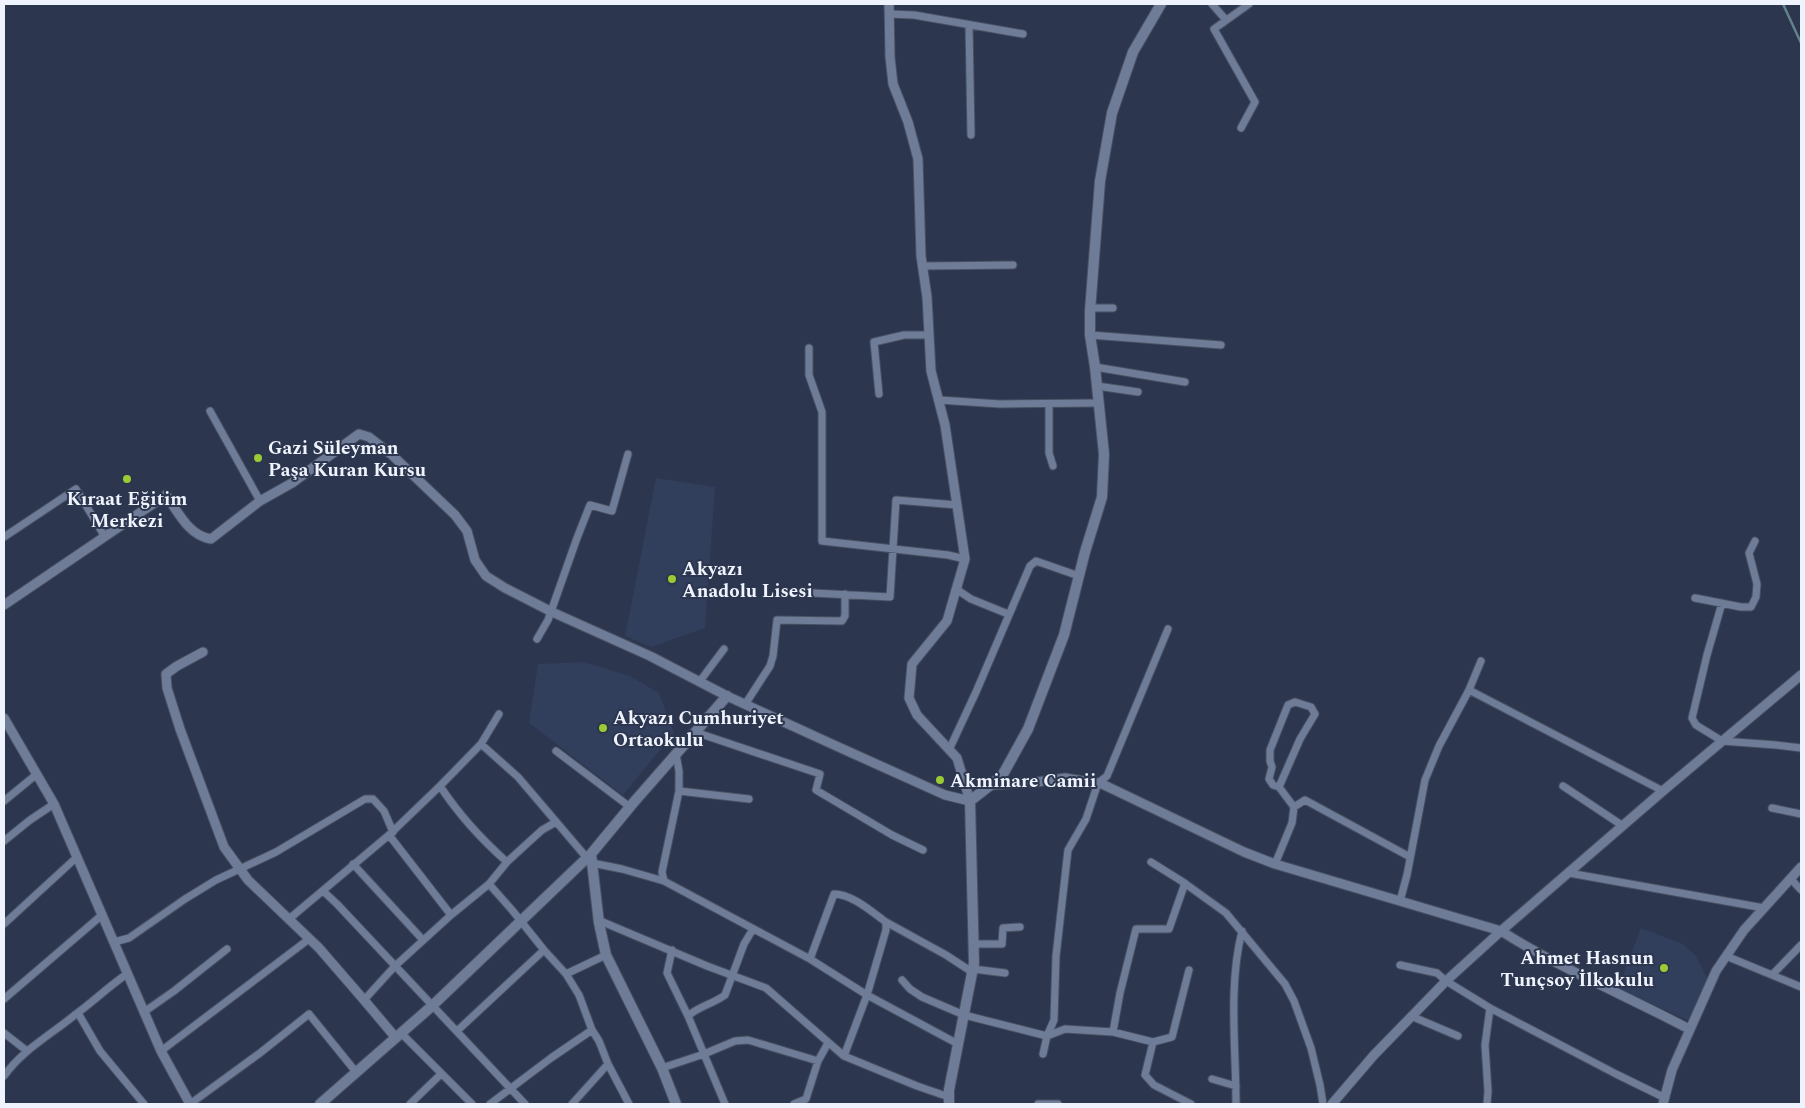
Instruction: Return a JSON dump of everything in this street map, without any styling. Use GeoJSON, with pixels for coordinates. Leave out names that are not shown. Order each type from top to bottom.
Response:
{"type":"FeatureCollection","features":[{"type":"Feature","properties":{"kind":"main road"},"geometry":{"type":"LineString","coordinates":[[949,1101],[972,970],[970,801],[1002,776],[1028,729],[1064,636],[1102,497],[1104,454],[1096,368],[1090,335],[1090,308],[1100,180],[1112,113],[1134,52],[1161,4]]}},
{"type":"Feature","properties":{"kind":"main road"},"geometry":{"type":"LineString","coordinates":[[320,1104],[432,1006],[590,858],[630,807],[727,696]]}},
{"type":"Feature","properties":{"kind":"main road"},"geometry":{"type":"LineString","coordinates":[[590,858],[598,920],[606,955],[662,1068],[676,1104]]}},
{"type":"Feature","properties":{"kind":"street"},"geometry":{"type":"LineString","coordinates":[[889,4],[890,57],[893,84],[908,122],[918,159],[923,266],[927,297],[931,371],[945,425],[965,559],[947,621],[912,664],[909,698],[916,715],[957,758],[970,801]]}},
{"type":"Feature","properties":{"kind":"street"},"geometry":{"type":"LineString","coordinates":[[1212,4],[1226,20]]}},
{"type":"Feature","properties":{"kind":"street"},"geometry":{"type":"LineString","coordinates":[[1241,128],[1255,102],[1214,29],[1249,4]]}},
{"type":"Feature","properties":{"kind":"street"},"geometry":{"type":"LineString","coordinates":[[889,14],[914,16],[1022,34]]}},
{"type":"Feature","properties":{"kind":"street"},"geometry":{"type":"LineString","coordinates":[[969,25],[971,134]]}},
{"type":"Feature","properties":{"kind":"street"},"geometry":{"type":"LineString","coordinates":[[923,266],[1013,265]]}},
{"type":"Feature","properties":{"kind":"street"},"geometry":{"type":"LineString","coordinates":[[1090,308],[1113,308]]}},
{"type":"Feature","properties":{"kind":"street"},"geometry":{"type":"LineString","coordinates":[[879,394],[874,342],[904,335],[929,335]]}},
{"type":"Feature","properties":{"kind":"street"},"geometry":{"type":"LineString","coordinates":[[1090,335],[1221,345]]}},
{"type":"Feature","properties":{"kind":"street"},"geometry":{"type":"LineString","coordinates":[[809,348],[809,375],[822,412],[822,541],[948,555],[965,559]]}},
{"type":"Feature","properties":{"kind":"street"},"geometry":{"type":"LineString","coordinates":[[1096,368],[1185,382]]}},
{"type":"Feature","properties":{"kind":"street"},"geometry":{"type":"LineString","coordinates":[[1097,386],[1138,392]]}},
{"type":"Feature","properties":{"kind":"street"},"geometry":{"type":"LineString","coordinates":[[939,400],[1000,404],[1099,403]]}},
{"type":"Feature","properties":{"kind":"street"},"geometry":{"type":"LineString","coordinates":[[1049,404],[1049,453],[1053,466]]}},
{"type":"Feature","properties":{"kind":"street"},"geometry":{"type":"LineString","coordinates":[[210,411],[260,501]]}},
{"type":"Feature","properties":{"kind":"street"},"geometry":{"type":"LineString","coordinates":[[4,606],[166,495],[193,532],[202,538],[211,538],[260,501],[292,483],[359,434],[369,437],[392,455],[455,515],[467,531],[475,560],[486,576],[505,588],[700,681],[727,696],[945,795],[970,801]]}},
{"type":"Feature","properties":{"kind":"street"},"geometry":{"type":"LineString","coordinates":[[537,639],[552,612],[576,538],[590,505],[612,511],[628,454]]}},
{"type":"Feature","properties":{"kind":"street"},"geometry":{"type":"LineString","coordinates":[[4,537],[76,489],[105,537]]}},
{"type":"Feature","properties":{"kind":"street"},"geometry":{"type":"LineString","coordinates":[[812,593],[890,597],[896,500],[957,505]]}},
{"type":"Feature","properties":{"kind":"street"},"geometry":{"type":"LineString","coordinates":[[1694,598],[1741,607],[1751,607],[1756,597],[1757,584],[1749,553],[1755,541]]}},
{"type":"Feature","properties":{"kind":"street"},"geometry":{"type":"LineString","coordinates":[[949,750],[1030,566],[1036,561],[1079,576]]}},
{"type":"Feature","properties":{"kind":"street"},"geometry":{"type":"LineString","coordinates":[[956,589],[971,599],[1008,614]]}},
{"type":"Feature","properties":{"kind":"street"},"geometry":{"type":"LineString","coordinates":[[746,704],[770,666],[778,620],[842,621],[845,616],[845,594]]}},
{"type":"Feature","properties":{"kind":"street"},"geometry":{"type":"LineString","coordinates":[[1722,603],[1706,655],[1692,718],[1696,725],[1722,741],[1801,748]]}},
{"type":"Feature","properties":{"kind":"street"},"geometry":{"type":"LineString","coordinates":[[1043,1054],[1047,1036],[1054,1020],[1056,956],[1068,850],[1086,819],[1098,783],[1107,776],[1168,629]]}},
{"type":"Feature","properties":{"kind":"street"},"geometry":{"type":"LineString","coordinates":[[700,681],[724,649]]}},
{"type":"Feature","properties":{"kind":"street"},"geometry":{"type":"LineString","coordinates":[[203,652],[166,674],[167,688],[180,730],[224,847],[248,880],[289,918],[398,1036],[472,1104]]}},
{"type":"Feature","properties":{"kind":"street"},"geometry":{"type":"LineString","coordinates":[[1400,901],[1425,780],[1439,746],[1469,690],[1481,661]]}},
{"type":"Feature","properties":{"kind":"street"},"geometry":{"type":"LineString","coordinates":[[1152,862],[1226,913],[1285,984],[1294,1001],[1311,1048],[1320,1085],[1331,1104],[1410,1016],[1446,981],[1663,791],[1801,675]]}},
{"type":"Feature","properties":{"kind":"street"},"geometry":{"type":"LineString","coordinates":[[1469,690],[1663,791]]}},
{"type":"Feature","properties":{"kind":"street"},"geometry":{"type":"LineString","coordinates":[[1275,864],[1292,823],[1294,808],[1279,787],[1270,779],[1272,768],[1270,750],[1288,705],[1295,702],[1311,706],[1316,714],[1300,739],[1279,787]]}},
{"type":"Feature","properties":{"kind":"street"},"geometry":{"type":"LineString","coordinates":[[289,918],[391,833],[440,786],[481,744],[499,714]]}},
{"type":"Feature","properties":{"kind":"street"},"geometry":{"type":"LineString","coordinates":[[4,718],[54,804],[161,1051],[190,1104],[260,1053],[309,1014],[356,1072]]}},
{"type":"Feature","properties":{"kind":"street"},"geometry":{"type":"LineString","coordinates":[[4,736],[11,729]]}},
{"type":"Feature","properties":{"kind":"street"},"geometry":{"type":"LineString","coordinates":[[695,732],[820,774],[816,790],[892,835],[924,850]]}},
{"type":"Feature","properties":{"kind":"street"},"geometry":{"type":"LineString","coordinates":[[481,744],[518,777],[590,858],[664,881],[810,960],[867,995],[958,1044]]}},
{"type":"Feature","properties":{"kind":"street"},"geometry":{"type":"LineString","coordinates":[[556,751],[630,807]]}},
{"type":"Feature","properties":{"kind":"street"},"geometry":{"type":"LineString","coordinates":[[664,881],[662,872],[679,791],[679,771],[676,754]]}},
{"type":"Feature","properties":{"kind":"street"},"geometry":{"type":"LineString","coordinates":[[4,801],[37,774]]}},
{"type":"Feature","properties":{"kind":"street"},"geometry":{"type":"LineString","coordinates":[[991,784],[1037,782],[1065,778],[1098,783],[1244,852],[1275,864],[1501,931],[1527,948],[1689,1029]]}},
{"type":"Feature","properties":{"kind":"street"},"geometry":{"type":"LineString","coordinates":[[440,786],[454,807],[490,847],[507,862]]}},
{"type":"Feature","properties":{"kind":"street"},"geometry":{"type":"LineString","coordinates":[[1563,786],[1623,826]]}},
{"type":"Feature","properties":{"kind":"street"},"geometry":{"type":"LineString","coordinates":[[679,791],[750,800]]}},
{"type":"Feature","properties":{"kind":"street"},"geometry":{"type":"LineString","coordinates":[[114,942],[129,938],[216,880],[276,852],[365,799],[374,799],[384,811],[391,833],[451,915]]}},
{"type":"Feature","properties":{"kind":"street"},"geometry":{"type":"LineString","coordinates":[[1294,808],[1305,800],[1410,857]]}},
{"type":"Feature","properties":{"kind":"street"},"geometry":{"type":"LineString","coordinates":[[4,841],[54,804]]}},
{"type":"Feature","properties":{"kind":"street"},"geometry":{"type":"LineString","coordinates":[[1772,808],[1801,814]]}},
{"type":"Feature","properties":{"kind":"street"},"geometry":{"type":"LineString","coordinates":[[364,1000],[395,966],[423,940],[489,884],[507,862],[542,830],[556,822]]}},
{"type":"Feature","properties":{"kind":"street"},"geometry":{"type":"LineString","coordinates":[[4,924],[77,857]]}},
{"type":"Feature","properties":{"kind":"street"},"geometry":{"type":"LineString","coordinates":[[353,864],[423,940]]}},
{"type":"Feature","properties":{"kind":"street"},"geometry":{"type":"LineString","coordinates":[[1400,965],[1437,973],[1446,981],[1490,1008],[1616,1074],[1663,1101],[1672,1070],[1716,971],[1744,930],[1801,867]]}},
{"type":"Feature","properties":{"kind":"street"},"geometry":{"type":"LineString","coordinates":[[1569,873],[1764,908]]}},
{"type":"Feature","properties":{"kind":"street"},"geometry":{"type":"LineString","coordinates":[[1791,879],[1801,890]]}},
{"type":"Feature","properties":{"kind":"street"},"geometry":{"type":"LineString","coordinates":[[1113,1032],[1120,993],[1136,928],[1168,929],[1185,883]]}},
{"type":"Feature","properties":{"kind":"street"},"geometry":{"type":"LineString","coordinates":[[489,884],[566,974],[579,995],[592,1030],[600,1041],[608,1064],[629,1104]]}},
{"type":"Feature","properties":{"kind":"street"},"geometry":{"type":"LineString","coordinates":[[323,891],[525,1104]]}},
{"type":"Feature","properties":{"kind":"street"},"geometry":{"type":"LineString","coordinates":[[810,960],[834,894],[842,894],[886,922],[972,970],[1005,972]]}},
{"type":"Feature","properties":{"kind":"street"},"geometry":{"type":"LineString","coordinates":[[4,999],[102,916]]}},
{"type":"Feature","properties":{"kind":"street"},"geometry":{"type":"LineString","coordinates":[[598,920],[707,966],[766,988],[844,1056],[949,1101]]}},
{"type":"Feature","properties":{"kind":"street"},"geometry":{"type":"LineString","coordinates":[[844,1056],[867,995],[886,930],[886,922]]}},
{"type":"Feature","properties":{"kind":"street"},"geometry":{"type":"LineString","coordinates":[[973,944],[1002,944],[1003,928],[1020,927]]}},
{"type":"Feature","properties":{"kind":"street"},"geometry":{"type":"LineString","coordinates":[[688,1016],[694,1010],[719,1000],[725,995],[744,944],[753,929]]}},
{"type":"Feature","properties":{"kind":"street"},"geometry":{"type":"LineString","coordinates":[[1236,1104],[1233,1051],[1236,954],[1242,931]]}},
{"type":"Feature","properties":{"kind":"street"},"geometry":{"type":"LineString","coordinates":[[161,1051],[309,939]]}},
{"type":"Feature","properties":{"kind":"street"},"geometry":{"type":"LineString","coordinates":[[1773,974],[1801,945]]}},
{"type":"Feature","properties":{"kind":"street"},"geometry":{"type":"LineString","coordinates":[[144,1012],[174,991],[226,949]]}},
{"type":"Feature","properties":{"kind":"street"},"geometry":{"type":"LineString","coordinates":[[457,1031],[544,950]]}},
{"type":"Feature","properties":{"kind":"street"},"geometry":{"type":"LineString","coordinates":[[672,950],[667,973],[688,1016],[725,1104]]}},
{"type":"Feature","properties":{"kind":"street"},"geometry":{"type":"LineString","coordinates":[[566,974],[606,955]]}},
{"type":"Feature","properties":{"kind":"street"},"geometry":{"type":"LineString","coordinates":[[1726,956],[1801,987]]}},
{"type":"Feature","properties":{"kind":"street"},"geometry":{"type":"LineString","coordinates":[[902,980],[910,990],[922,997],[964,1015],[1047,1036],[1065,1029],[1113,1032],[1153,1042],[1172,1038],[1189,970]]}},
{"type":"Feature","properties":{"kind":"street"},"geometry":{"type":"LineString","coordinates":[[4,1076],[27,1051],[78,1013],[114,982],[128,974]]}},
{"type":"Feature","properties":{"kind":"street"},"geometry":{"type":"LineString","coordinates":[[1487,1104],[1485,1045],[1490,1008]]}},
{"type":"Feature","properties":{"kind":"street"},"geometry":{"type":"LineString","coordinates":[[78,1013],[100,1051],[144,1104]]}},
{"type":"Feature","properties":{"kind":"street"},"geometry":{"type":"LineString","coordinates":[[1410,1016],[1458,1036]]}},
{"type":"Feature","properties":{"kind":"street"},"geometry":{"type":"LineString","coordinates":[[490,1104],[550,1058],[592,1030]]}},
{"type":"Feature","properties":{"kind":"street"},"geometry":{"type":"LineString","coordinates":[[4,1033],[27,1051]]}},
{"type":"Feature","properties":{"kind":"street"},"geometry":{"type":"LineString","coordinates":[[662,1068],[735,1041],[748,1040],[818,1061]]}},
{"type":"Feature","properties":{"kind":"street"},"geometry":{"type":"LineString","coordinates":[[1153,1042],[1146,1075],[1154,1085],[1191,1104]]}},
{"type":"Feature","properties":{"kind":"street"},"geometry":{"type":"LineString","coordinates":[[794,1104],[806,1099],[818,1061],[828,1043]]}},
{"type":"Feature","properties":{"kind":"street"},"geometry":{"type":"LineString","coordinates":[[572,1104],[608,1064]]}},
{"type":"Feature","properties":{"kind":"street"},"geometry":{"type":"LineString","coordinates":[[410,1104],[441,1074]]}},
{"type":"Feature","properties":{"kind":"street"},"geometry":{"type":"LineString","coordinates":[[1212,1079],[1236,1086]]}},
{"type":"Feature","properties":{"kind":"street"},"geometry":{"type":"LineString","coordinates":[[132,1104],[137,1095]]}},
{"type":"Feature","properties":{"kind":"street"},"geometry":{"type":"LineString","coordinates":[[1038,1104],[1058,1104]]}},
{"type":"Feature","properties":{"kind":"shaded area","name":"Akyazı Anadolu Lisesi"},"geometry":{"type":"Polygon","coordinates":[[[656,478],[715,487],[705,628],[651,647],[625,636],[656,478]]]}},
{"type":"Feature","properties":{"kind":"shaded area","name":"Akyazı Cumhuriyet Ortaokulu"},"geometry":{"type":"Polygon","coordinates":[[[584,662],[630,676],[659,693],[674,733],[623,795],[529,723],[538,664],[584,662]]]}},
{"type":"Feature","properties":{"kind":"shaded area","name":"Ahmet Hasnun Tunçsoy İlkokulu"},"geometry":{"type":"Polygon","coordinates":[[[1641,928],[1683,944],[1696,956],[1708,980],[1691,1022],[1618,988],[1641,928]]]}},
{"type":"Feature","properties":{"kind":"waterway"},"geometry":{"type":"LineString","coordinates":[[1783,4],[1801,43]]}},
{"type":"Feature","properties":{"kind":"place","name":"Gazi Süleyman Paşa Kuran Kursu"},"geometry":{"type":"Point","coordinates":[258,458]}},
{"type":"Feature","properties":{"kind":"place","name":"Kıraat Eğitim Merkezi"},"geometry":{"type":"Point","coordinates":[127,479]}},
{"type":"Feature","properties":{"kind":"place","name":"Akyazı Anadolu Lisesi"},"geometry":{"type":"Point","coordinates":[672,579]}},
{"type":"Feature","properties":{"kind":"place","name":"Akyazı Cumhuriyet Ortaokulu"},"geometry":{"type":"Point","coordinates":[603,728]}},
{"type":"Feature","properties":{"kind":"place","name":"Akminare Camii"},"geometry":{"type":"Point","coordinates":[940,780]}},
{"type":"Feature","properties":{"kind":"place","name":"Ahmet Hasnun Tunçsoy İlkokulu"},"geometry":{"type":"Point","coordinates":[1664,968]}}]}
